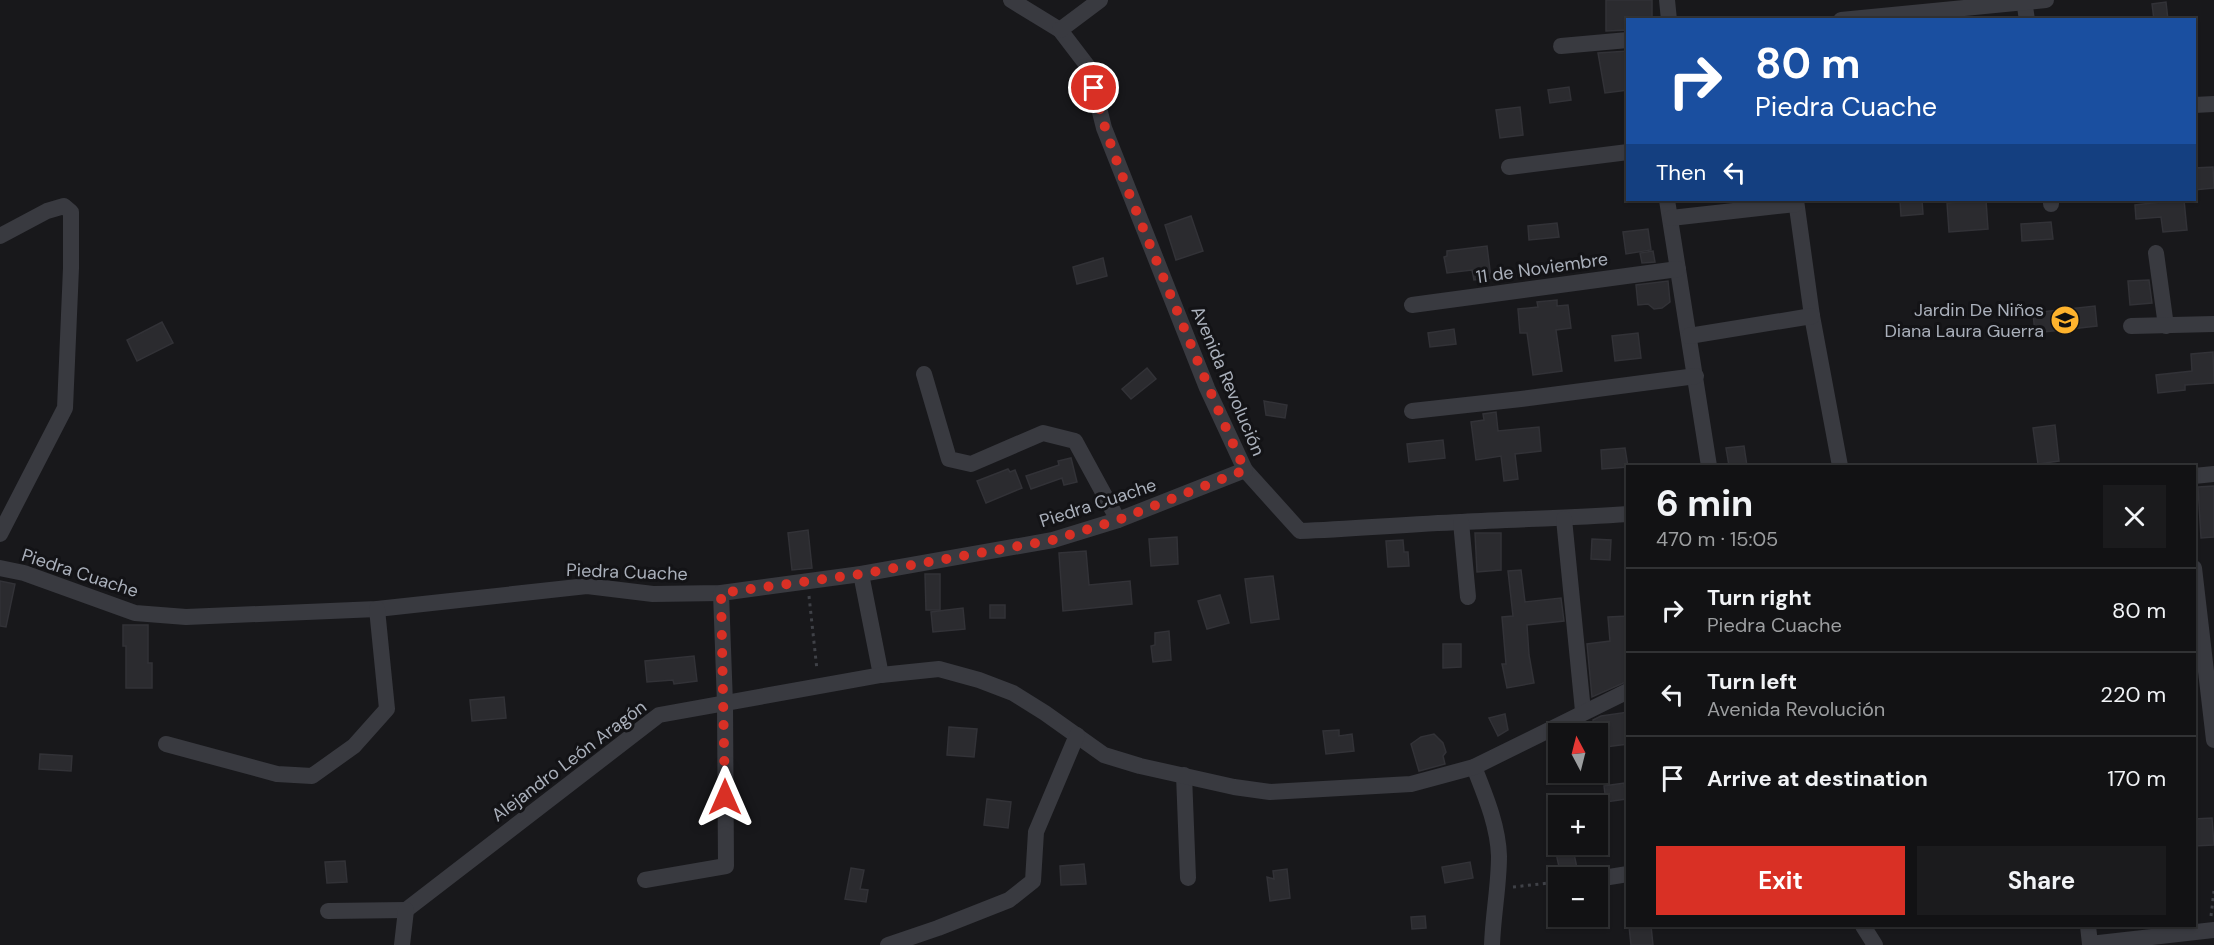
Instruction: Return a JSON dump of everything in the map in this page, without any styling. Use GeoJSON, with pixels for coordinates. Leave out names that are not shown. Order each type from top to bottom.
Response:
{"type":"FeatureCollection","features":[{"type":"Feature","properties":{"kind":"street"},"geometry":{"type":"LineString","coordinates":[[1011,0],[1060,30],[1100,0]]}},
{"type":"Feature","properties":{"kind":"street"},"geometry":{"type":"LineString","coordinates":[[1667,0],[1669,18]]}},
{"type":"Feature","properties":{"kind":"street"},"geometry":{"type":"LineString","coordinates":[[1857,18],[1911,11],[2046,0]]}},
{"type":"Feature","properties":{"kind":"street"},"geometry":{"type":"LineString","coordinates":[[2024,1],[2027,18]]}},
{"type":"Feature","properties":{"kind":"street","name":"Avenida Revolución"},"geometry":{"type":"LineString","coordinates":[[1060,30],[1089,68],[1104,128],[1207,388],[1245,470],[1300,531],[1626,514]]}},
{"type":"Feature","properties":{"kind":"street"},"geometry":{"type":"LineString","coordinates":[[1561,46],[1626,40]]}},
{"type":"Feature","properties":{"kind":"street"},"geometry":{"type":"LineString","coordinates":[[2196,105],[2214,104]]}},
{"type":"Feature","properties":{"kind":"street"},"geometry":{"type":"LineString","coordinates":[[1509,167],[1626,152]]}},
{"type":"Feature","properties":{"kind":"street"},"geometry":{"type":"LineString","coordinates":[[1667,201],[1709,465]]}},
{"type":"Feature","properties":{"kind":"street"},"geometry":{"type":"LineString","coordinates":[[1671,218],[1796,202],[1812,316],[1840,465]]}},
{"type":"Feature","properties":{"kind":"street"},"geometry":{"type":"LineString","coordinates":[[0,236],[46,211],[64,206],[70,213],[71,268],[65,408],[0,534]]}},
{"type":"Feature","properties":{"kind":"street"},"geometry":{"type":"LineString","coordinates":[[2156,253],[2166,326]]}},
{"type":"Feature","properties":{"kind":"street","name":"11 de Noviembre"},"geometry":{"type":"LineString","coordinates":[[1412,305],[1678,269]]}},
{"type":"Feature","properties":{"kind":"street"},"geometry":{"type":"LineString","coordinates":[[1689,336],[1812,316]]}},
{"type":"Feature","properties":{"kind":"street"},"geometry":{"type":"LineString","coordinates":[[2132,326],[2214,324]]}},
{"type":"Feature","properties":{"kind":"street"},"geometry":{"type":"LineString","coordinates":[[924,375],[949,459],[971,464],[1043,433],[1075,441],[1118,520]]}},
{"type":"Feature","properties":{"kind":"street"},"geometry":{"type":"LineString","coordinates":[[1412,411],[1696,376]]}},
{"type":"Feature","properties":{"kind":"street","name":"Piedra Cuache"},"geometry":{"type":"LineString","coordinates":[[0,568],[24,573],[135,613],[186,617],[377,609],[587,586],[653,594],[721,593],[807,583],[1053,540],[1118,520],[1245,470]]}},
{"type":"Feature","properties":{"kind":"street"},"geometry":{"type":"LineString","coordinates":[[2196,476],[2214,474]]}},
{"type":"Feature","properties":{"kind":"street"},"geometry":{"type":"LineString","coordinates":[[1564,519],[1583,711]]}},
{"type":"Feature","properties":{"kind":"street"},"geometry":{"type":"LineString","coordinates":[[1461,522],[1468,597]]}},
{"type":"Feature","properties":{"kind":"street"},"geometry":{"type":"LineString","coordinates":[[861,574],[881,675]]}},
{"type":"Feature","properties":{"kind":"street"},"geometry":{"type":"LineString","coordinates":[[645,879],[726,866],[725,704],[721,593]]}},
{"type":"Feature","properties":{"kind":"street"},"geometry":{"type":"LineString","coordinates":[[2196,602],[2198,636],[2214,740]]}},
{"type":"Feature","properties":{"kind":"street"},"geometry":{"type":"LineString","coordinates":[[166,744],[277,774],[312,776],[354,746],[387,709],[377,609]]}},
{"type":"Feature","properties":{"kind":"street","name":"Alejandro León Aragón"},"geometry":{"type":"LineString","coordinates":[[406,910],[659,715],[881,675],[939,669],[979,680],[1013,693],[1045,712],[1104,755],[1140,766],[1234,788],[1270,792],[1411,784],[1474,766],[1626,692]]}},
{"type":"Feature","properties":{"kind":"street"},"geometry":{"type":"LineString","coordinates":[[888,945],[1009,900],[1033,881],[1036,832],[1077,735]]}},
{"type":"Feature","properties":{"kind":"street"},"geometry":{"type":"LineString","coordinates":[[1474,766],[1491,811],[1499,854],[1492,945]]}},
{"type":"Feature","properties":{"kind":"street"},"geometry":{"type":"LineString","coordinates":[[1184,775],[1188,878]]}},
{"type":"Feature","properties":{"kind":"street"},"geometry":{"type":"LineString","coordinates":[[1608,877],[1626,874]]}},
{"type":"Feature","properties":{"kind":"street"},"geometry":{"type":"LineString","coordinates":[[328,911],[406,910],[402,945]]}},
{"type":"Feature","properties":{"kind":"street"},"geometry":{"type":"LineString","coordinates":[[1864,927],[1875,945]]}},
{"type":"Feature","properties":{"kind":"street"},"geometry":{"type":"LineString","coordinates":[[2088,927],[2090,944],[2212,930]]}},
{"type":"Feature","properties":{"kind":"path"},"geometry":{"type":"LineString","coordinates":[[807,583],[819,687]]}},
{"type":"Feature","properties":{"kind":"path"},"geometry":{"type":"LineString","coordinates":[[1497,889],[1548,883]]}},
{"type":"Feature","properties":{"kind":"path"},"geometry":{"type":"LineString","coordinates":[[2212,930],[2214,891]]}},
{"type":"Feature","properties":{"kind":"building"},"geometry":{"type":"Polygon","coordinates":[[[1606,0],[1652,0],[1652,18],[1626,18],[1626,30],[1606,31],[1606,0]]]}},
{"type":"Feature","properties":{"kind":"building"},"geometry":{"type":"Polygon","coordinates":[[[2166,2],[2168,18],[2154,18],[2152,4],[2166,2]]]}},
{"type":"Feature","properties":{"kind":"building"},"geometry":{"type":"Polygon","coordinates":[[[1626,51],[1626,90],[1605,93],[1598,53],[1626,51]]]}},
{"type":"Feature","properties":{"kind":"building"},"geometry":{"type":"Polygon","coordinates":[[[1569,87],[1571,100],[1550,103],[1548,90],[1569,87]]]}},
{"type":"Feature","properties":{"kind":"building"},"geometry":{"type":"Polygon","coordinates":[[[1520,107],[1523,135],[1500,138],[1496,110],[1520,107]]]}},
{"type":"Feature","properties":{"kind":"building"},"geometry":{"type":"Polygon","coordinates":[[[2213,167],[2214,188],[2196,190],[2196,168],[2213,167]]]}},
{"type":"Feature","properties":{"kind":"building"},"geometry":{"type":"Polygon","coordinates":[[[1900,201],[1922,201],[1923,214],[1901,216],[1900,201]]]}},
{"type":"Feature","properties":{"kind":"building"},"geometry":{"type":"Polygon","coordinates":[[[1986,201],[1988,229],[1949,232],[1947,203],[1986,201]]]}},
{"type":"Feature","properties":{"kind":"building"},"geometry":{"type":"Polygon","coordinates":[[[2184,201],[2187,230],[2163,232],[2161,217],[2136,219],[2135,205],[2184,201]]]}},
{"type":"Feature","properties":{"kind":"building"},"geometry":{"type":"Polygon","coordinates":[[[1191,216],[1203,251],[1176,260],[1165,225],[1191,216]]]}},
{"type":"Feature","properties":{"kind":"building"},"geometry":{"type":"Polygon","coordinates":[[[2051,222],[2053,239],[2022,241],[2021,224],[2051,222]]]}},
{"type":"Feature","properties":{"kind":"building"},"geometry":{"type":"Polygon","coordinates":[[[1557,223],[1559,237],[1529,240],[1528,226],[1557,223]]]}},
{"type":"Feature","properties":{"kind":"building"},"geometry":{"type":"Polygon","coordinates":[[[1648,229],[1651,250],[1626,254],[1623,232],[1648,229]]]}},
{"type":"Feature","properties":{"kind":"building"},"geometry":{"type":"Polygon","coordinates":[[[1487,246],[1491,278],[1474,280],[1472,270],[1447,273],[1444,257],[1447,256],[1447,251],[1487,246]]]}},
{"type":"Feature","properties":{"kind":"building"},"geometry":{"type":"Polygon","coordinates":[[[1653,251],[1655,262],[1642,263],[1640,253],[1653,251]]]}},
{"type":"Feature","properties":{"kind":"building"},"geometry":{"type":"Polygon","coordinates":[[[1103,258],[1107,276],[1077,284],[1073,267],[1103,258]]]}},
{"type":"Feature","properties":{"kind":"building"},"geometry":{"type":"Polygon","coordinates":[[[2149,280],[2152,303],[2130,305],[2128,281],[2149,280]]]}},
{"type":"Feature","properties":{"kind":"building"},"geometry":{"type":"Polygon","coordinates":[[[1668,281],[1670,302],[1662,308],[1654,309],[1648,304],[1638,305],[1636,285],[1668,281]]]}},
{"type":"Feature","properties":{"kind":"building"},"geometry":{"type":"Polygon","coordinates":[[[1557,300],[1557,306],[1568,305],[1571,328],[1556,330],[1562,371],[1533,375],[1527,333],[1520,333],[1518,309],[1538,307],[1537,302],[1557,300]]]}},
{"type":"Feature","properties":{"kind":"building","name":"Jardin De Niños Diana Laura Guerra"},"geometry":{"type":"Polygon","coordinates":[[[2095,306],[2097,326],[2035,333],[2033,313],[2095,306]]]}},
{"type":"Feature","properties":{"kind":"building"},"geometry":{"type":"Polygon","coordinates":[[[162,322],[173,343],[137,361],[127,340],[162,322]]]}},
{"type":"Feature","properties":{"kind":"building"},"geometry":{"type":"Polygon","coordinates":[[[1454,329],[1456,344],[1430,347],[1428,333],[1454,329]]]}},
{"type":"Feature","properties":{"kind":"building"},"geometry":{"type":"Polygon","coordinates":[[[1638,333],[1641,358],[1615,361],[1612,336],[1638,333]]]}},
{"type":"Feature","properties":{"kind":"building"},"geometry":{"type":"Polygon","coordinates":[[[2213,352],[2214,383],[2185,385],[2185,390],[2158,393],[2156,375],[2192,371],[2191,354],[2213,352]]]}},
{"type":"Feature","properties":{"kind":"building"},"geometry":{"type":"Polygon","coordinates":[[[1147,368],[1156,379],[1131,399],[1122,389],[1147,368]]]}},
{"type":"Feature","properties":{"kind":"building"},"geometry":{"type":"Polygon","coordinates":[[[1264,401],[1287,405],[1285,418],[1266,415],[1264,401]]]}},
{"type":"Feature","properties":{"kind":"building"},"geometry":{"type":"Polygon","coordinates":[[[1496,412],[1498,431],[1539,427],[1541,451],[1515,454],[1518,479],[1504,481],[1501,456],[1476,460],[1471,422],[1484,420],[1483,414],[1496,412]]]}},
{"type":"Feature","properties":{"kind":"building"},"geometry":{"type":"Polygon","coordinates":[[[2055,425],[2059,461],[2038,464],[2033,428],[2055,425]]]}},
{"type":"Feature","properties":{"kind":"building"},"geometry":{"type":"Polygon","coordinates":[[[1443,440],[1445,458],[1409,462],[1407,444],[1443,440]]]}},
{"type":"Feature","properties":{"kind":"building"},"geometry":{"type":"Polygon","coordinates":[[[1744,446],[1747,465],[1729,465],[1726,448],[1744,446]]]}},
{"type":"Feature","properties":{"kind":"building"},"geometry":{"type":"Polygon","coordinates":[[[1625,448],[1628,465],[1626,467],[1602,469],[1601,450],[1625,448]]]}},
{"type":"Feature","properties":{"kind":"building"},"geometry":{"type":"Polygon","coordinates":[[[1071,458],[1077,482],[1064,485],[1062,478],[1031,489],[1026,476],[1059,465],[1058,461],[1071,458]]]}},
{"type":"Feature","properties":{"kind":"building"},"geometry":{"type":"Polygon","coordinates":[[[1008,469],[1010,472],[1015,470],[1022,488],[986,503],[977,481],[1008,469]]]}},
{"type":"Feature","properties":{"kind":"building"},"geometry":{"type":"Polygon","coordinates":[[[2214,486],[2214,537],[2201,538],[2198,487],[2214,486]]]}},
{"type":"Feature","properties":{"kind":"building"},"geometry":{"type":"Polygon","coordinates":[[[808,530],[812,568],[792,570],[788,533],[808,530]]]}},
{"type":"Feature","properties":{"kind":"building"},"geometry":{"type":"Polygon","coordinates":[[[1475,533],[1501,533],[1501,570],[1477,572],[1475,533]]]}},
{"type":"Feature","properties":{"kind":"building"},"geometry":{"type":"Polygon","coordinates":[[[1177,537],[1178,564],[1151,566],[1149,539],[1177,537]]]}},
{"type":"Feature","properties":{"kind":"building"},"geometry":{"type":"Polygon","coordinates":[[[1592,539],[1611,540],[1610,560],[1591,559],[1592,539]]]}},
{"type":"Feature","properties":{"kind":"building"},"geometry":{"type":"Polygon","coordinates":[[[1403,540],[1404,552],[1408,552],[1409,566],[1388,567],[1386,541],[1403,540]]]}},
{"type":"Feature","properties":{"kind":"building"},"geometry":{"type":"Polygon","coordinates":[[[1086,551],[1089,585],[1130,581],[1132,604],[1063,611],[1059,553],[1086,551]]]}},
{"type":"Feature","properties":{"kind":"building"},"geometry":{"type":"Polygon","coordinates":[[[1521,570],[1525,602],[1561,598],[1564,621],[1527,625],[1534,683],[1507,688],[1502,664],[1506,664],[1502,617],[1513,616],[1508,571],[1521,570]]]}},
{"type":"Feature","properties":{"kind":"building"},"geometry":{"type":"Polygon","coordinates":[[[925,574],[940,574],[940,610],[926,610],[925,574]]]}},
{"type":"Feature","properties":{"kind":"building"},"geometry":{"type":"Polygon","coordinates":[[[1273,576],[1279,619],[1251,623],[1245,579],[1273,576]]]}},
{"type":"Feature","properties":{"kind":"building"},"geometry":{"type":"Polygon","coordinates":[[[0,581],[15,584],[6,627],[0,626],[0,581]]]}},
{"type":"Feature","properties":{"kind":"building"},"geometry":{"type":"Polygon","coordinates":[[[1220,595],[1229,623],[1207,629],[1198,601],[1220,595]]]}},
{"type":"Feature","properties":{"kind":"building"},"geometry":{"type":"Polygon","coordinates":[[[990,605],[1005,605],[1005,618],[990,618],[990,605]]]}},
{"type":"Feature","properties":{"kind":"building"},"geometry":{"type":"Polygon","coordinates":[[[963,608],[965,629],[933,632],[931,612],[963,608]]]}},
{"type":"Feature","properties":{"kind":"building"},"geometry":{"type":"Polygon","coordinates":[[[1626,616],[1626,682],[1592,697],[1587,644],[1610,641],[1608,617],[1626,616]]]}},
{"type":"Feature","properties":{"kind":"building"},"geometry":{"type":"Polygon","coordinates":[[[123,625],[148,625],[148,663],[152,663],[152,688],[126,688],[126,646],[123,646],[123,625]]]}},
{"type":"Feature","properties":{"kind":"building"},"geometry":{"type":"Polygon","coordinates":[[[1169,631],[1171,660],[1153,662],[1151,646],[1155,645],[1155,633],[1169,631]]]}},
{"type":"Feature","properties":{"kind":"building"},"geometry":{"type":"Polygon","coordinates":[[[1443,644],[1461,644],[1461,667],[1443,668],[1443,644]]]}},
{"type":"Feature","properties":{"kind":"building"},"geometry":{"type":"Polygon","coordinates":[[[694,656],[697,681],[674,684],[673,680],[647,682],[645,661],[694,656]]]}},
{"type":"Feature","properties":{"kind":"building"},"geometry":{"type":"Polygon","coordinates":[[[504,697],[506,718],[472,721],[470,700],[504,697]]]}},
{"type":"Feature","properties":{"kind":"building"},"geometry":{"type":"Polygon","coordinates":[[[1626,712],[1626,744],[1608,747],[1608,723],[1593,723],[1593,720],[1601,716],[1626,712]]]}},
{"type":"Feature","properties":{"kind":"building"},"geometry":{"type":"Polygon","coordinates":[[[1505,714],[1508,730],[1498,736],[1489,718],[1505,714]]]}},
{"type":"Feature","properties":{"kind":"building"},"geometry":{"type":"Polygon","coordinates":[[[949,727],[977,729],[974,757],[947,755],[949,727]]]}},
{"type":"Feature","properties":{"kind":"building"},"geometry":{"type":"Polygon","coordinates":[[[1339,730],[1339,736],[1352,734],[1354,751],[1326,754],[1323,731],[1339,730]]]}},
{"type":"Feature","properties":{"kind":"building"},"geometry":{"type":"Polygon","coordinates":[[[1434,734],[1443,743],[1446,752],[1443,756],[1445,764],[1419,771],[1411,744],[1421,737],[1434,734]]]}},
{"type":"Feature","properties":{"kind":"building"},"geometry":{"type":"Polygon","coordinates":[[[40,754],[72,756],[71,771],[39,769],[40,754]]]}},
{"type":"Feature","properties":{"kind":"building"},"geometry":{"type":"Polygon","coordinates":[[[1624,783],[1626,799],[1608,802],[1604,786],[1624,783]]]}},
{"type":"Feature","properties":{"kind":"building"},"geometry":{"type":"Polygon","coordinates":[[[987,799],[1011,802],[1008,828],[984,825],[987,799]]]}},
{"type":"Feature","properties":{"kind":"building"},"geometry":{"type":"Polygon","coordinates":[[[2212,818],[2214,845],[2196,846],[2196,819],[2212,818]]]}},
{"type":"Feature","properties":{"kind":"building"},"geometry":{"type":"Polygon","coordinates":[[[1556,855],[1574,855],[1577,867],[1559,867],[1556,855]]]}},
{"type":"Feature","properties":{"kind":"building"},"geometry":{"type":"Polygon","coordinates":[[[345,861],[347,882],[327,883],[325,862],[345,861]]]}},
{"type":"Feature","properties":{"kind":"building"},"geometry":{"type":"Polygon","coordinates":[[[1470,862],[1473,878],[1445,883],[1442,867],[1470,862]]]}},
{"type":"Feature","properties":{"kind":"building"},"geometry":{"type":"Polygon","coordinates":[[[1084,864],[1086,884],[1061,885],[1060,866],[1084,864]]]}},
{"type":"Feature","properties":{"kind":"building"},"geometry":{"type":"Polygon","coordinates":[[[851,868],[864,870],[860,889],[868,890],[866,902],[845,899],[851,868]]]}},
{"type":"Feature","properties":{"kind":"building"},"geometry":{"type":"Polygon","coordinates":[[[1287,869],[1290,898],[1270,901],[1267,877],[1274,879],[1273,871],[1287,869]]]}},
{"type":"Feature","properties":{"kind":"building"},"geometry":{"type":"Polygon","coordinates":[[[1425,916],[1426,928],[1412,929],[1411,917],[1425,916]]]}},
{"type":"Feature","properties":{"kind":"building"},"geometry":{"type":"Polygon","coordinates":[[[1629,927],[1651,927],[1653,945],[1631,945],[1629,927]]]}},
{"type":"Feature","properties":{"kind":"place","name":"Jardin De Niños Diana Laura Guerra"},"geometry":{"type":"Point","coordinates":[2065,320]}},
{"type":"Feature","properties":{"kind":"route"},"geometry":{"type":"LineString","coordinates":[[725,797],[725,704],[721,593],[807,583],[974,556],[1053,540],[1118,520],[1245,470],[1207,388],[1124,180],[1104,128],[1094,88]]}}]}
